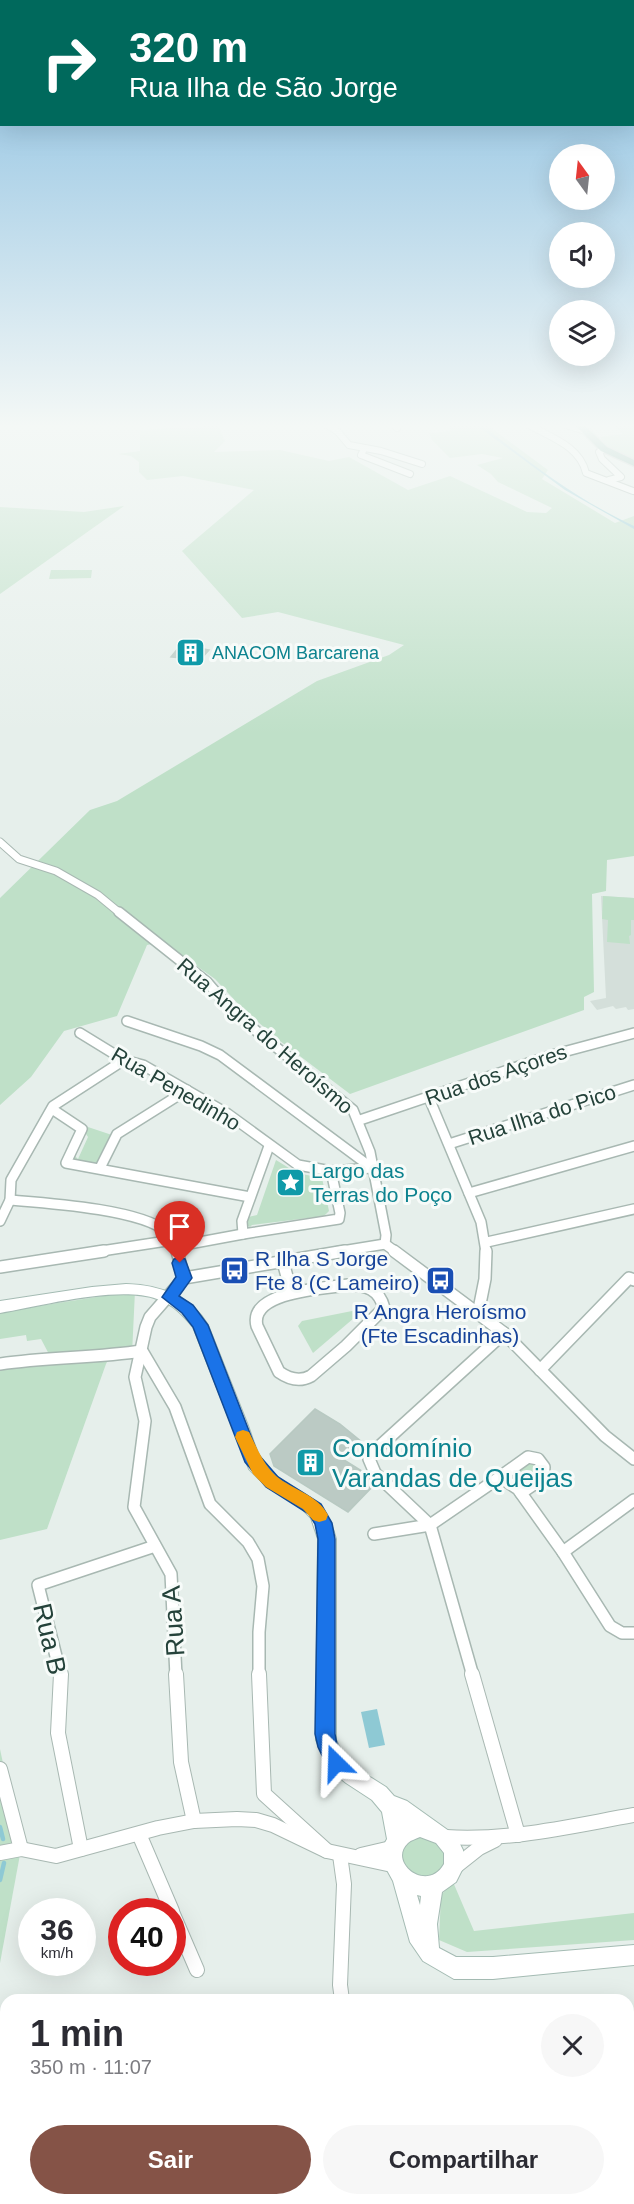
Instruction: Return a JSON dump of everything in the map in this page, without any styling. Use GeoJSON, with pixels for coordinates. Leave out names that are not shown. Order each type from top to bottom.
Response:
{"type":"FeatureCollection","features":[{"type":"Feature","properties":{"kind":"street","name":"Rua Angra do Heroísmo"},"geometry":{"type":"LineString","coordinates":[[0,842],[19,859],[56,871],[98,895],[207,982],[232,1011],[344,1102],[360,1120],[386,1235],[385,1244]]}},
{"type":"Feature","properties":{"kind":"street"},"geometry":{"type":"LineString","coordinates":[[127,1021],[201,1046],[220,1055],[372,1168]]}},
{"type":"Feature","properties":{"kind":"street","name":"Rua Penedinho"},"geometry":{"type":"LineString","coordinates":[[80,1033],[124,1060],[143,1065],[228,1114],[298,1165],[332,1171],[372,1168]]}},
{"type":"Feature","properties":{"kind":"street","name":"Rua dos Açores"},"geometry":{"type":"LineString","coordinates":[[360,1120],[552,1055],[634,1033]]}},
{"type":"Feature","properties":{"kind":"street"},"geometry":{"type":"LineString","coordinates":[[0,1221],[10,1200],[11,1180],[52,1109],[124,1060]]}},
{"type":"Feature","properties":{"kind":"street","name":"Rua Ilha do Pico"},"geometry":{"type":"LineString","coordinates":[[449,1144],[634,1085]]}},
{"type":"Feature","properties":{"kind":"street"},"geometry":{"type":"LineString","coordinates":[[100,1168],[117,1134],[187,1090]]}},
{"type":"Feature","properties":{"kind":"street"},"geometry":{"type":"LineString","coordinates":[[429,1098],[487,1242],[485,1286],[478,1314]]}},
{"type":"Feature","properties":{"kind":"street"},"geometry":{"type":"LineString","coordinates":[[52,1109],[82,1129],[66,1163],[250,1197]]}},
{"type":"Feature","properties":{"kind":"street"},"geometry":{"type":"LineString","coordinates":[[243,1234],[242,1221],[269,1146]]}},
{"type":"Feature","properties":{"kind":"street"},"geometry":{"type":"LineString","coordinates":[[469,1193],[634,1146]]}},
{"type":"Feature","properties":{"kind":"street"},"geometry":{"type":"LineString","coordinates":[[189,1244],[339,1219],[340,1213],[332,1171]]}},
{"type":"Feature","properties":{"kind":"street"},"geometry":{"type":"LineString","coordinates":[[10,1200],[41,1202],[130,1217],[153,1224],[165,1230],[173,1240],[184,1278],[385,1244],[504,1333],[611,1442],[634,1459]]}},
{"type":"Feature","properties":{"kind":"street"},"geometry":{"type":"LineString","coordinates":[[487,1242],[634,1209]]}},
{"type":"Feature","properties":{"kind":"street"},"geometry":{"type":"LineString","coordinates":[[0,1267],[173,1240]]}},
{"type":"Feature","properties":{"kind":"street"},"geometry":{"type":"LineString","coordinates":[[283,1262],[291,1291]]}},
{"type":"Feature","properties":{"kind":"street"},"geometry":{"type":"LineString","coordinates":[[540,1370],[632,1277]]}},
{"type":"Feature","properties":{"kind":"street","name":"Rua A"},"geometry":{"type":"LineString","coordinates":[[184,1278],[150,1317],[135,1377],[144,1421],[134,1507],[171,1574],[181,1762],[194,1821]]}},
{"type":"Feature","properties":{"kind":"street"},"geometry":{"type":"LineString","coordinates":[[360,1285],[380,1293],[384,1308],[312,1376],[295,1379],[282,1374],[276,1368],[256,1318],[263,1306],[291,1291],[305,1292],[360,1285]]}},
{"type":"Feature","properties":{"kind":"street"},"geometry":{"type":"LineString","coordinates":[[0,1307],[123,1288],[144,1289],[169,1297],[188,1309],[200,1325],[255,1464],[272,1482],[315,1509],[323,1523],[327,1539],[326,1740],[330,1753],[340,1767],[388,1803],[400,1808],[437,1833],[453,1849],[452,1869]]}},
{"type":"Feature","properties":{"kind":"street"},"geometry":{"type":"LineString","coordinates":[[504,1333],[371,1454],[369,1459],[375,1473],[430,1525],[518,1835]]}},
{"type":"Feature","properties":{"kind":"street"},"geometry":{"type":"LineString","coordinates":[[0,1364],[34,1359],[110,1356],[142,1352],[175,1407],[210,1504],[219,1516],[246,1537],[259,1561],[264,1588],[259,1628],[260,1750],[264,1794],[339,1854],[344,1884],[341,1994]]}},
{"type":"Feature","properties":{"kind":"street"},"geometry":{"type":"LineString","coordinates":[[374,1534],[430,1525],[528,1457],[538,1459],[544,1467],[543,1478],[521,1493]]}},
{"type":"Feature","properties":{"kind":"street"},"geometry":{"type":"LineString","coordinates":[[500,1477],[521,1493],[563,1552],[610,1626],[622,1633],[634,1634]]}},
{"type":"Feature","properties":{"kind":"street"},"geometry":{"type":"LineString","coordinates":[[563,1552],[634,1500]]}},
{"type":"Feature","properties":{"kind":"street","name":"Rua B"},"geometry":{"type":"LineString","coordinates":[[81,1849],[58,1733],[61,1674],[38,1585],[155,1546]]}},
{"type":"Feature","properties":{"kind":"street"},"geometry":{"type":"LineString","coordinates":[[0,1769],[21,1848]]}},
{"type":"Feature","properties":{"kind":"street"},"geometry":{"type":"LineString","coordinates":[[388,1803],[395,1822],[396,1857],[420,1942],[430,1954],[453,1968],[463,1970],[634,1955]]}},
{"type":"Feature","properties":{"kind":"street"},"geometry":{"type":"LineString","coordinates":[[396,1857],[407,1831],[419,1827],[437,1833],[500,1837],[634,1815]]}},
{"type":"Feature","properties":{"kind":"street"},"geometry":{"type":"LineString","coordinates":[[0,1853],[21,1848],[56,1856],[194,1821],[237,1818],[273,1825],[339,1854],[372,1859],[396,1857]]}},
{"type":"Feature","properties":{"kind":"street"},"geometry":{"type":"LineString","coordinates":[[139,1834],[166,1898]]}},
{"type":"Feature","properties":{"kind":"street"},"geometry":{"type":"LineString","coordinates":[[396,1857],[421,1887],[433,1885],[441,1882],[452,1869],[479,1848],[500,1837]]}},
{"type":"Feature","properties":{"kind":"street"},"geometry":{"type":"LineString","coordinates":[[430,1954],[427,1924],[433,1885]]}},
{"type":"Feature","properties":{"kind":"street"},"geometry":{"type":"LineString","coordinates":[[186,1944],[197,1970]]}},
{"type":"Feature","properties":{"kind":"shaded area"},"geometry":{"type":"Polygon","coordinates":[[[601,896],[634,898],[634,1009],[628,1010],[626,1007],[616,1009],[613,1006],[597,1010],[590,1001],[606,998],[601,896]]]}},
{"type":"Feature","properties":{"kind":"green space"},"geometry":{"type":"Polygon","coordinates":[[[0,528],[93,528],[0,594],[0,528]]]}},
{"type":"Feature","properties":{"kind":"green space"},"geometry":{"type":"Polygon","coordinates":[[[209,528],[634,528],[634,856],[607,860],[606,891],[592,894],[594,992],[584,997],[584,1010],[350,1094],[280,1041],[242,1008],[215,979],[163,942],[147,945],[117,1016],[64,1031],[31,1077],[0,1105],[0,898],[90,810],[117,801],[317,681],[389,655],[404,645],[278,612],[242,618],[182,551],[209,528]]]}},
{"type":"Feature","properties":{"kind":"green space"},"geometry":{"type":"Polygon","coordinates":[[[51,570],[92,570],[91,578],[49,579],[51,570]]]}},
{"type":"Feature","properties":{"kind":"green space"},"geometry":{"type":"Polygon","coordinates":[[[603,896],[634,898],[634,920],[631,920],[630,944],[607,942],[608,920],[602,919],[603,896]]]}},
{"type":"Feature","properties":{"kind":"green space"},"geometry":{"type":"Polygon","coordinates":[[[85,1126],[112,1135],[96,1165],[71,1160],[74,1155],[78,1159],[88,1137],[84,1131],[85,1126]]]}},
{"type":"Feature","properties":{"kind":"green space"},"geometry":{"type":"Polygon","coordinates":[[[276,1160],[297,1173],[322,1178],[329,1211],[324,1216],[250,1227],[246,1225],[248,1217],[257,1215],[276,1160]]]}},
{"type":"Feature","properties":{"kind":"green space"},"geometry":{"type":"Polygon","coordinates":[[[135,1291],[132,1354],[110,1356],[106,1364],[47,1529],[0,1540],[0,1368],[51,1358],[41,1339],[27,1341],[26,1335],[0,1339],[0,1312],[135,1291]]]}},
{"type":"Feature","properties":{"kind":"green space"},"geometry":{"type":"Polygon","coordinates":[[[357,1310],[361,1312],[313,1353],[298,1326],[302,1321],[357,1310]]]}},
{"type":"Feature","properties":{"kind":"green space"},"geometry":{"type":"Polygon","coordinates":[[[528,1462],[535,1463],[539,1469],[535,1476],[522,1485],[509,1476],[528,1462]]]}},
{"type":"Feature","properties":{"kind":"green space"},"geometry":{"type":"Polygon","coordinates":[[[0,1749],[21,1849],[0,1963],[0,1749]]]}},
{"type":"Feature","properties":{"kind":"green space"},"geometry":{"type":"Polygon","coordinates":[[[419,1833],[443,1845],[445,1858],[443,1867],[438,1873],[417,1875],[405,1867],[401,1861],[402,1846],[419,1833]]]}},
{"type":"Feature","properties":{"kind":"green space"},"geometry":{"type":"Polygon","coordinates":[[[453,1882],[474,1931],[634,1913],[634,1940],[467,1952],[439,1940],[441,1895],[453,1882]]]}},
{"type":"Feature","properties":{"kind":"water"},"geometry":{"type":"Polygon","coordinates":[[[377,1709],[385,1745],[369,1748],[361,1712],[377,1709]]]}},
{"type":"Feature","properties":{"kind":"building","name":"ANACOM Barcarena"},"geometry":{"type":"Polygon","coordinates":[[[179,647],[209,650],[200,660],[171,657],[179,647]]]}},
{"type":"Feature","properties":{"kind":"building","name":"Condomínio Varandas de Queijas"},"geometry":{"type":"Polygon","coordinates":[[[315,1409],[340,1424],[362,1442],[344,1460],[362,1471],[375,1484],[348,1512],[274,1466],[270,1454],[315,1409]]]}},
{"type":"Feature","properties":{"kind":"waterway"},"geometry":{"type":"LineString","coordinates":[[0,1827],[3,1839]]}},
{"type":"Feature","properties":{"kind":"waterway"},"geometry":{"type":"LineString","coordinates":[[0,1880],[4,1863]]}},
{"type":"Feature","properties":{"kind":"slow traffic"},"geometry":{"type":"LineString","coordinates":[[243,1437],[259,1469],[272,1482],[309,1504],[319,1515]]}},
{"type":"Feature","properties":{"kind":"place","name":"ANACOM Barcarena"},"geometry":{"type":"Point","coordinates":[191,653]}},
{"type":"Feature","properties":{"kind":"place","name":"Largo das Terras do Poço"},"geometry":{"type":"Point","coordinates":[290,1183]}},
{"type":"Feature","properties":{"kind":"place","name":"R Ilha S Jorge Fte 8 (C Lameiro)"},"geometry":{"type":"Point","coordinates":[234,1271]}},
{"type":"Feature","properties":{"kind":"place","name":"R Angra Heroísmo (Fte Escadinhas)"},"geometry":{"type":"Point","coordinates":[440,1281]}},
{"type":"Feature","properties":{"kind":"place","name":"Condomínio Varandas de Queijas"},"geometry":{"type":"Point","coordinates":[311,1463]}},
{"type":"Feature","properties":{"kind":"route"},"geometry":{"type":"LineString","coordinates":[[180,1263],[184,1278],[169,1297],[188,1309],[200,1325],[251,1457],[272,1482],[315,1509],[326,1531],[324,1715],[328,1747],[336,1763]]}}]}
